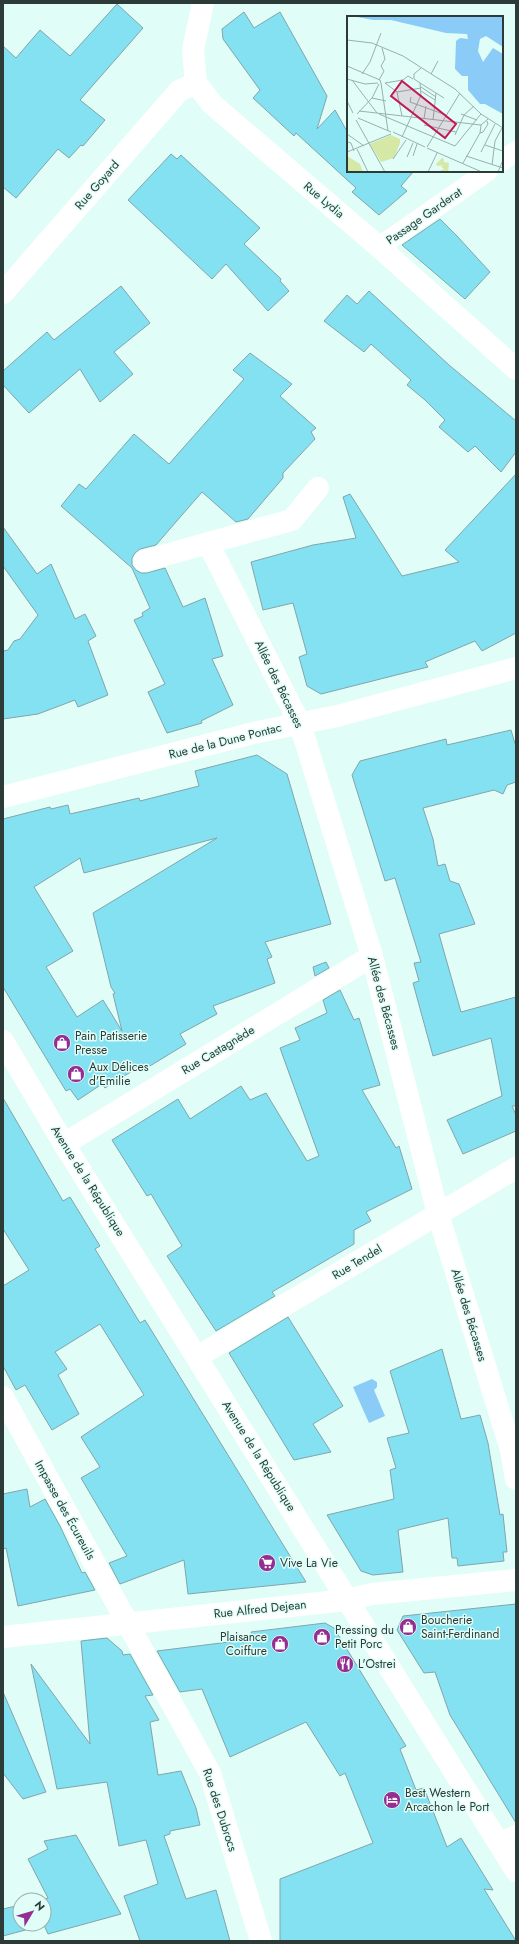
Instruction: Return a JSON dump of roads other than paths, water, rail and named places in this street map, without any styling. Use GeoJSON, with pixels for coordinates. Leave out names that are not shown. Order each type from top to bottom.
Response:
{"type":"FeatureCollection","features":[{"type":"Feature","properties":{"kind":"street"},"geometry":{"type":"LineString","coordinates":[[196,83],[193,50],[203,3]]}},
{"type":"Feature","properties":{"kind":"street","name":"Rue Lydia"},"geometry":{"type":"LineString","coordinates":[[196,83],[212,104],[380,247],[516,369]]}},
{"type":"Feature","properties":{"kind":"street","name":"Rue Goyard"},"geometry":{"type":"LineString","coordinates":[[3,293],[179,91],[196,83]]}},
{"type":"Feature","properties":{"kind":"street"},"geometry":{"type":"LineString","coordinates":[[503,160],[516,151]]}},
{"type":"Feature","properties":{"kind":"street","name":"Passage Garderat"},"geometry":{"type":"LineString","coordinates":[[380,247],[487,172]]}},
{"type":"Feature","properties":{"kind":"street"},"geometry":{"type":"LineString","coordinates":[[144,562],[292,520],[318,488]]}},
{"type":"Feature","properties":{"kind":"street","name":"Allée des Bécasses"},"geometry":{"type":"LineString","coordinates":[[208,543],[300,724],[372,956],[438,1214],[511,1450],[516,1479]]}},
{"type":"Feature","properties":{"kind":"street","name":"Rue de la Dune Pontac"},"geometry":{"type":"LineString","coordinates":[[3,797],[258,732],[337,716],[516,668]]}},
{"type":"Feature","properties":{"kind":"street","name":"Rue Castagnède"},"geometry":{"type":"LineString","coordinates":[[64,1144],[372,956]]}},
{"type":"Feature","properties":{"kind":"street","name":"Avenue de la République"},"geometry":{"type":"LineString","coordinates":[[3,1041],[64,1144],[347,1600],[507,1839],[516,1871]]}},
{"type":"Feature","properties":{"kind":"street","name":"Rue Tendel"},"geometry":{"type":"LineString","coordinates":[[197,1357],[516,1168]]}},
{"type":"Feature","properties":{"kind":"street","name":"Impasse des Écureuils"},"geometry":{"type":"LineString","coordinates":[[3,1397],[128,1623]]}},
{"type":"Feature","properties":{"kind":"street","name":"Rue Alfred Dejean"},"geometry":{"type":"LineString","coordinates":[[3,1637],[347,1600],[372,1594],[516,1580]]}},
{"type":"Feature","properties":{"kind":"street","name":"Rue des Dubrocs"},"geometry":{"type":"LineString","coordinates":[[128,1623],[210,1773],[261,1941]]}},
{"type":"Feature","properties":{"kind":"water"},"geometry":{"type":"Polygon","coordinates":[[[372,1379],[377,1382],[377,1387],[374,1390],[385,1416],[369,1423],[353,1387],[372,1379]]]}},
{"type":"Feature","properties":{"kind":"place","name":"Pain Patisserie Presse"},"geometry":{"type":"Point","coordinates":[62,1043]}},
{"type":"Feature","properties":{"kind":"place","name":"Aux Délices d'Emilie"},"geometry":{"type":"Point","coordinates":[76,1074]}},
{"type":"Feature","properties":{"kind":"place","name":"Vive La Vie"},"geometry":{"type":"Point","coordinates":[267,1563]}},
{"type":"Feature","properties":{"kind":"place","name":"Boucherie Saint-Ferdinand"},"geometry":{"type":"Point","coordinates":[408,1627]}},
{"type":"Feature","properties":{"kind":"place","name":"Pressing du Petit Porc"},"geometry":{"type":"Point","coordinates":[322,1637]}},
{"type":"Feature","properties":{"kind":"place","name":"Plaisance Coiffure"},"geometry":{"type":"Point","coordinates":[280,1644]}},
{"type":"Feature","properties":{"kind":"place","name":"L'Ostrei"},"geometry":{"type":"Point","coordinates":[345,1664]}},
{"type":"Feature","properties":{"kind":"place","name":"Best Western Arcachon le Port"},"geometry":{"type":"Point","coordinates":[392,1800]}}]}
